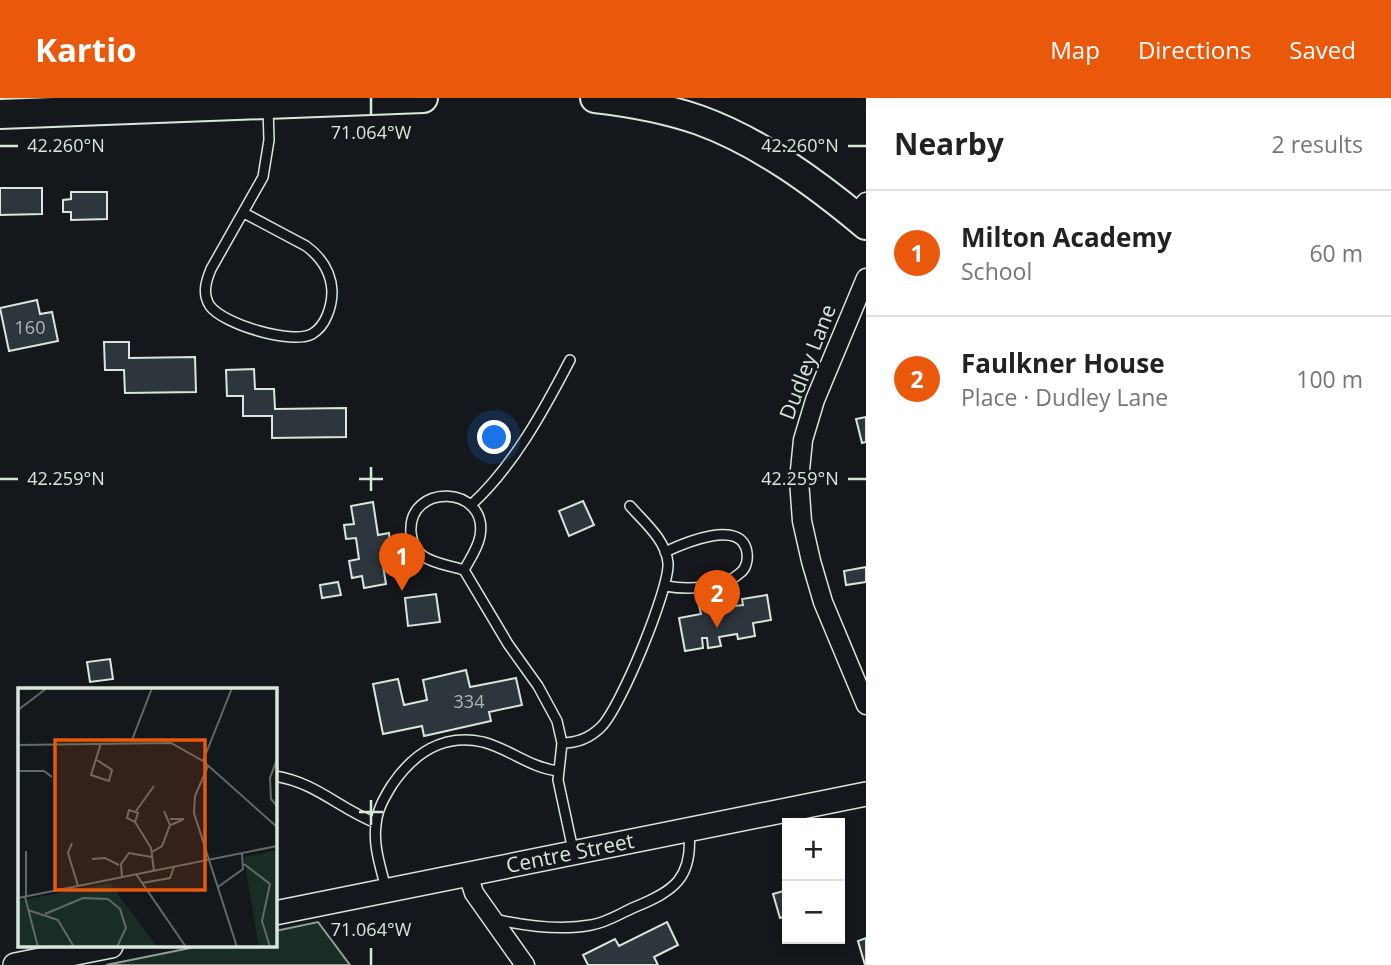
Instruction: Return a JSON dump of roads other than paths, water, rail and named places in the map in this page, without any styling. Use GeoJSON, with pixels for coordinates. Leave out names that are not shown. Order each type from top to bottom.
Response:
{"type":"FeatureCollection","features":[{"type":"Feature","properties":{"kind":"main road"},"geometry":{"type":"LineString","coordinates":[[0,114],[423,98]]}},
{"type":"Feature","properties":{"kind":"main road"},"geometry":{"type":"LineString","coordinates":[[594,98],[673,111],[724,130],[862,214]]}},
{"type":"Feature","properties":{"kind":"street","name":"Dudley Lane"},"geometry":{"type":"LineString","coordinates":[[866,278],[811,410],[803,440],[799,480],[804,532],[817,583],[866,705]]}},
{"type":"Feature","properties":{"kind":"street","name":"Centre Street"},"geometry":{"type":"LineString","coordinates":[[276,913],[866,793]]}},
{"type":"Feature","properties":{"kind":"street"},"geometry":{"type":"LineString","coordinates":[[468,874],[474,893],[525,965]]}},
{"type":"Feature","properties":{"kind":"street"},"geometry":{"type":"LineString","coordinates":[[15,965],[101,948]]}},
{"type":"Feature","properties":{"kind":"lane"},"geometry":{"type":"LineString","coordinates":[[244,213],[306,246],[326,268],[332,287],[331,306],[324,322],[312,334],[294,337],[268,333],[233,321],[215,311],[209,304],[205,288],[215,259],[258,189],[266,165],[269,140],[267,104]]}},
{"type":"Feature","properties":{"kind":"lane"},"geometry":{"type":"LineString","coordinates":[[471,505],[531,431],[570,360]]}},
{"type":"Feature","properties":{"kind":"lane"},"geometry":{"type":"LineString","coordinates":[[464,570],[478,545],[481,531],[478,517],[471,505],[452,496],[434,497],[419,507],[411,525],[415,546],[423,556],[464,570],[547,703],[561,732],[560,790],[574,852]]}},
{"type":"Feature","properties":{"kind":"lane"},"geometry":{"type":"LineString","coordinates":[[562,743],[576,742],[592,734],[601,728],[616,708],[666,586],[668,568],[665,552],[656,535],[630,506]]}},
{"type":"Feature","properties":{"kind":"lane"},"geometry":{"type":"LineString","coordinates":[[665,552],[697,538],[718,535],[738,540],[743,544],[747,555],[745,568],[740,574],[724,582],[695,588],[666,586]]}},
{"type":"Feature","properties":{"kind":"lane"},"geometry":{"type":"LineString","coordinates":[[386,891],[376,843],[376,823],[382,802],[406,767],[425,750],[443,742],[484,742],[528,763],[559,771]]}},
{"type":"Feature","properties":{"kind":"lane"},"geometry":{"type":"LineString","coordinates":[[276,776],[309,785],[354,813],[376,823]]}},
{"type":"Feature","properties":{"kind":"lane"},"geometry":{"type":"LineString","coordinates":[[492,919],[520,925],[593,925],[663,896],[679,881],[688,861],[691,845],[689,829]]}},
{"type":"Feature","properties":{"kind":"place","name":"Milton Academy"},"geometry":{"type":"Point","coordinates":[402,591]}},
{"type":"Feature","properties":{"kind":"place","name":"Faulkner House"},"geometry":{"type":"Point","coordinates":[717,628]}}]}
